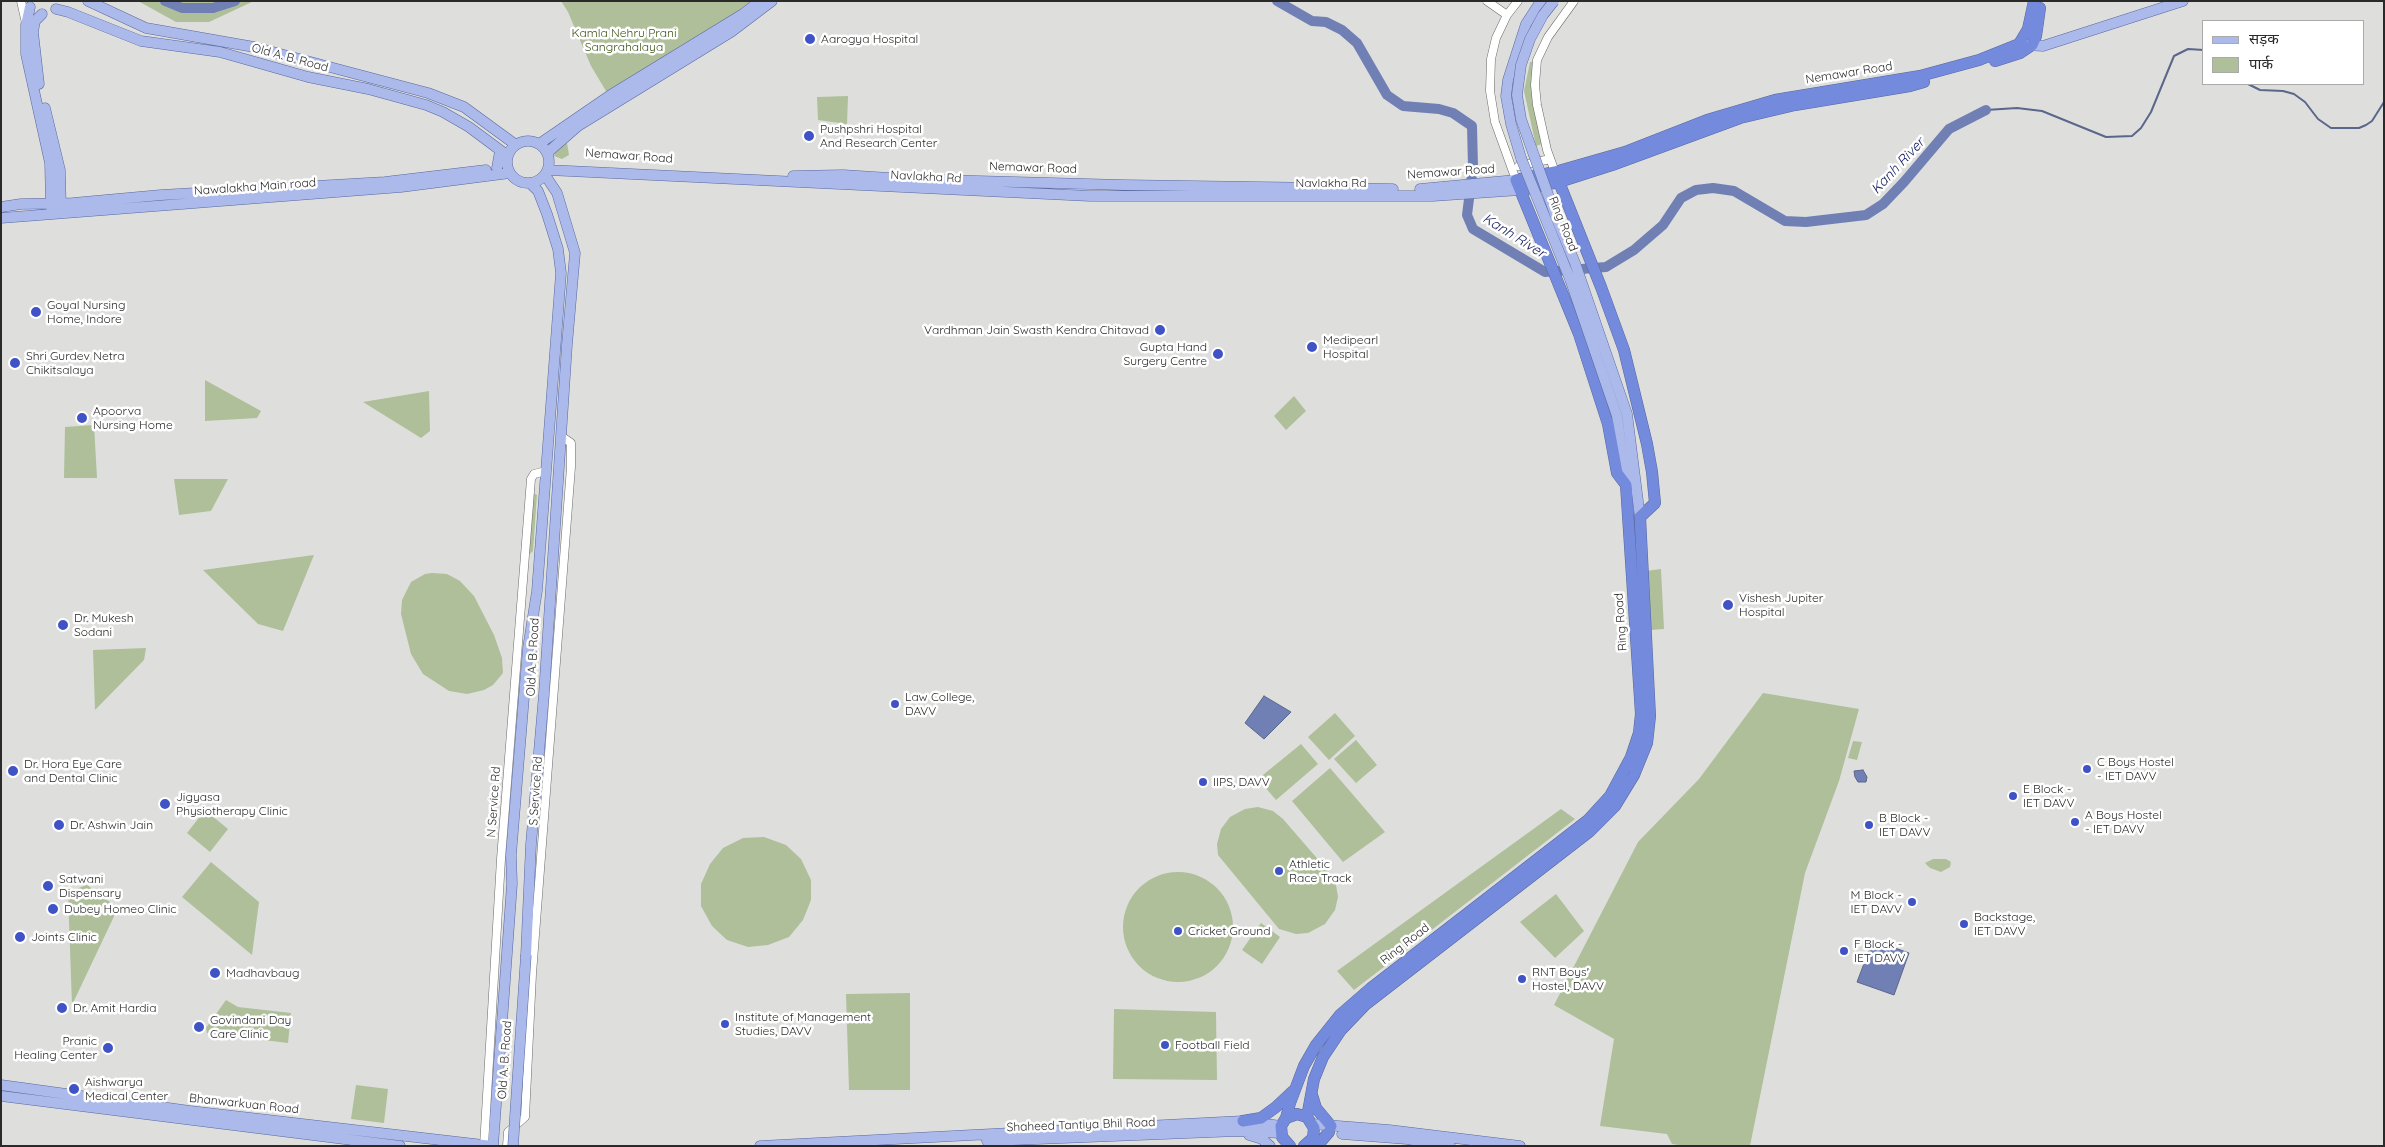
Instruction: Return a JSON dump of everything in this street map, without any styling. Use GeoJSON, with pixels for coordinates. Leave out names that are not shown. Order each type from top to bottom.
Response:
{"type":"FeatureCollection","features":[{"type":"Feature","properties":{"kind":"highway"},"geometry":{"type":"LineString","coordinates":[[2018,44],[2028,29],[2034,1]]}},
{"type":"Feature","properties":{"kind":"highway"},"geometry":{"type":"LineString","coordinates":[[2032,45],[2036,36],[2040,1]]}},
{"type":"Feature","properties":{"kind":"highway","name":"Nemawar Road"},"geometry":{"type":"LineString","coordinates":[[1559,182],[1666,141],[1739,109],[1819,91],[1920,76],[1979,60],[2018,44]]}},
{"type":"Feature","properties":{"kind":"highway","name":"Nemawar Road"},"geometry":{"type":"LineString","coordinates":[[1666,141],[1740,118],[1795,105],[1910,86],[2020,53],[2032,45]]}},
{"type":"Feature","properties":{"kind":"highway"},"geometry":{"type":"LineString","coordinates":[[1559,182],[1518,185],[1546,255],[1563,291],[1592,371],[1612,438],[1617,473],[1626,485]]}},
{"type":"Feature","properties":{"kind":"highway"},"geometry":{"type":"LineString","coordinates":[[1526,201],[1559,182]]}},
{"type":"Feature","properties":{"kind":"highway"},"geometry":{"type":"LineString","coordinates":[[1559,182],[1624,350],[1645,434],[1655,503],[1640,517]]}},
{"type":"Feature","properties":{"kind":"highway","name":"Ring Road"},"geometry":{"type":"LineString","coordinates":[[1283,1125],[1296,1088],[1316,1045],[1340,1015],[1371,988],[1588,820],[1610,796],[1631,757],[1639,733],[1642,714],[1626,485]]}},
{"type":"Feature","properties":{"kind":"highway","name":"Ring Road"},"geometry":{"type":"LineString","coordinates":[[1310,1137],[1314,1079],[1323,1057],[1341,1030],[1365,1005],[1589,832],[1616,806],[1629,782],[1647,743],[1650,716],[1640,517]]}},
{"type":"Feature","properties":{"kind":"highway"},"geometry":{"type":"LineString","coordinates":[[1290,1146],[1284,1140],[1283,1125],[1297,1114],[1310,1137],[1330,1129],[1316,1108],[1312,1094],[1321,1067],[1341,1030]]}},
{"type":"Feature","properties":{"kind":"highway"},"geometry":{"type":"LineString","coordinates":[[1240,1126],[1261,1118],[1296,1088]]}},
{"type":"Feature","properties":{"kind":"main road","name":"Old A. B. Road"},"geometry":{"type":"LineString","coordinates":[[88,1],[146,28],[254,47],[428,93],[464,107],[516,145]]}},
{"type":"Feature","properties":{"kind":"main road"},"geometry":{"type":"LineString","coordinates":[[539,144],[608,96],[735,19],[760,1]]}},
{"type":"Feature","properties":{"kind":"main road"},"geometry":{"type":"LineString","coordinates":[[498,131],[539,144],[551,150],[578,126],[731,32],[772,1]]}},
{"type":"Feature","properties":{"kind":"main road","name":"Ring Road"},"geometry":{"type":"LineString","coordinates":[[1541,1],[1526,24],[1508,80],[1506,96],[1517,146],[1622,415],[1626,485]]}},
{"type":"Feature","properties":{"kind":"main road","name":"Ring Road"},"geometry":{"type":"LineString","coordinates":[[1554,1],[1543,14],[1530,39],[1521,65],[1517,95],[1521,119],[1575,263],[1622,415],[1640,517]]}},
{"type":"Feature","properties":{"kind":"main road"},"geometry":{"type":"LineString","coordinates":[[2018,44],[2043,46],[2183,1]]}},
{"type":"Feature","properties":{"kind":"main road"},"geometry":{"type":"LineString","coordinates":[[26,3],[42,14],[35,21],[32,40],[39,84],[60,170],[56,208]]}},
{"type":"Feature","properties":{"kind":"main road"},"geometry":{"type":"LineString","coordinates":[[26,3],[26,54],[50,163],[56,208]]}},
{"type":"Feature","properties":{"kind":"main road","name":"Old A. B. Road"},"geometry":{"type":"LineString","coordinates":[[42,14],[59,5],[68,12],[141,41],[220,52],[308,77],[368,89],[426,105],[443,112],[469,127],[504,163],[519,182],[531,184],[538,191],[558,249],[561,274],[537,591],[528,648],[511,855],[512,884],[488,1145]]}},
{"type":"Feature","properties":{"kind":"main road"},"geometry":{"type":"LineString","coordinates":[[504,163],[516,145],[527,141]]}},
{"type":"Feature","properties":{"kind":"main road","name":"Old A. B. Road"},"geometry":{"type":"LineString","coordinates":[[513,1146],[526,955],[531,844],[575,253],[551,171],[551,150]]}},
{"type":"Feature","properties":{"kind":"main road","name":"Nawalakha Main road"},"geometry":{"type":"LineString","coordinates":[[1,207],[56,208],[382,189],[484,177],[504,163]]}},
{"type":"Feature","properties":{"kind":"main road","name":"Nawalakha Main road"},"geometry":{"type":"LineString","coordinates":[[1,218],[56,208],[385,182],[504,163]]}},
{"type":"Feature","properties":{"kind":"main road"},"geometry":{"type":"LineString","coordinates":[[531,184],[551,171]]}},
{"type":"Feature","properties":{"kind":"main road","name":"Navlakha Rd"},"geometry":{"type":"LineString","coordinates":[[551,171],[1090,196],[1454,190],[1518,185]]}},
{"type":"Feature","properties":{"kind":"main road"},"geometry":{"type":"LineString","coordinates":[[484,177],[505,177],[528,189],[547,214]]}},
{"type":"Feature","properties":{"kind":"main road"},"geometry":{"type":"LineString","coordinates":[[528,893],[539,894]]}},
{"type":"Feature","properties":{"kind":"main road","name":"Bhanwarkuan Road"},"geometry":{"type":"LineString","coordinates":[[1,1085],[190,1111],[488,1145]]}},
{"type":"Feature","properties":{"kind":"main road","name":"Bhanwarkuan Road"},"geometry":{"type":"LineString","coordinates":[[1,1096],[335,1142],[400,1146]]}},
{"type":"Feature","properties":{"kind":"main road"},"geometry":{"type":"LineString","coordinates":[[760,1146],[1283,1125]]}},
{"type":"Feature","properties":{"kind":"main road"},"geometry":{"type":"LineString","coordinates":[[1240,1126],[1270,1146]]}},
{"type":"Feature","properties":{"kind":"main road"},"geometry":{"type":"LineString","coordinates":[[1310,1137],[1330,1129],[1388,1130],[1520,1146]]}},
{"type":"Feature","properties":{"kind":"main road"},"geometry":{"type":"LineString","coordinates":[[1330,1129],[1450,1146]]}},
{"type":"Feature","properties":{"kind":"main road","name":"Shaheed Tantiya Bhil Road"},"geometry":{"type":"LineString","coordinates":[[882,1146],[1126,1132]]}},
{"type":"Feature","properties":{"kind":"street"},"geometry":{"type":"LineString","coordinates":[[1487,1],[1507,15]]}},
{"type":"Feature","properties":{"kind":"street"},"geometry":{"type":"LineString","coordinates":[[1518,1],[1507,15],[1496,38],[1491,59],[1490,91],[1495,122],[1518,185]]}},
{"type":"Feature","properties":{"kind":"street"},"geometry":{"type":"LineString","coordinates":[[1559,182],[1550,159],[1536,105],[1537,60],[1548,37],[1574,1]]}},
{"type":"Feature","properties":{"kind":"street"},"geometry":{"type":"LineString","coordinates":[[1512,168],[1550,159]]}},
{"type":"Feature","properties":{"kind":"street","name":"S Service Rd"},"geometry":{"type":"LineString","coordinates":[[507,1146],[508,1132],[525,1117],[532,974],[571,467],[571,443],[561,436]]}},
{"type":"Feature","properties":{"kind":"street","name":"N Service Rd"},"geometry":{"type":"LineString","coordinates":[[488,1145],[499,900],[532,479],[534,474],[546,471]]}},
{"type":"Feature","properties":{"kind":"street"},"geometry":{"type":"LineString","coordinates":[[499,900],[512,884]]}},
{"type":"Feature","properties":{"kind":"street"},"geometry":{"type":"LineString","coordinates":[[335,1142],[338,1127]]}},
{"type":"Feature","properties":{"kind":"street"},"geometry":{"type":"LineString","coordinates":[[335,1142],[350,1129]]}},
{"type":"Feature","properties":{"kind":"green space"},"geometry":{"type":"Polygon","coordinates":[[[138,1],[254,1],[209,22],[176,22],[138,1]]]}},
{"type":"Feature","properties":{"kind":"green space","name":"Kamla Nehru Prani Sangrahalaya"},"geometry":{"type":"Polygon","coordinates":[[[561,1],[760,1],[609,96],[591,66],[568,12],[561,1]]]}},
{"type":"Feature","properties":{"kind":"green space"},"geometry":{"type":"Polygon","coordinates":[[[1530,62],[1536,62],[1536,102],[1542,144],[1536,146],[1524,91],[1530,62]]]}},
{"type":"Feature","properties":{"kind":"green space"},"geometry":{"type":"Polygon","coordinates":[[[848,96],[847,124],[818,120],[817,97],[848,96]]]}},
{"type":"Feature","properties":{"kind":"green space"},"geometry":{"type":"Polygon","coordinates":[[[567,143],[569,155],[562,159],[554,156],[557,148],[567,143]]]}},
{"type":"Feature","properties":{"kind":"green space"},"geometry":{"type":"Polygon","coordinates":[[[205,380],[261,411],[257,418],[205,421],[205,380]]]}},
{"type":"Feature","properties":{"kind":"green space"},"geometry":{"type":"Polygon","coordinates":[[[429,391],[430,431],[421,438],[363,402],[429,391]]]}},
{"type":"Feature","properties":{"kind":"green space"},"geometry":{"type":"Polygon","coordinates":[[[1294,396],[1306,411],[1286,430],[1274,416],[1294,396]]]}},
{"type":"Feature","properties":{"kind":"green space"},"geometry":{"type":"Polygon","coordinates":[[[94,425],[97,478],[64,478],[65,427],[94,425]]]}},
{"type":"Feature","properties":{"kind":"green space"},"geometry":{"type":"Polygon","coordinates":[[[174,479],[228,479],[211,511],[179,515],[174,479]]]}},
{"type":"Feature","properties":{"kind":"green space"},"geometry":{"type":"Polygon","coordinates":[[[530,492],[537,495],[533,551],[525,558],[530,492]]]}},
{"type":"Feature","properties":{"kind":"green space"},"geometry":{"type":"Polygon","coordinates":[[[314,555],[283,631],[258,624],[203,570],[314,555]]]}},
{"type":"Feature","properties":{"kind":"green space"},"geometry":{"type":"Polygon","coordinates":[[[1661,569],[1664,629],[1650,630],[1646,571],[1661,569]]]}},
{"type":"Feature","properties":{"kind":"green space"},"geometry":{"type":"Polygon","coordinates":[[[425,574],[447,574],[460,581],[474,596],[494,635],[502,658],[503,673],[493,685],[484,690],[467,694],[449,691],[423,674],[411,654],[401,614],[402,600],[411,582],[425,574]]]}},
{"type":"Feature","properties":{"kind":"green space"},"geometry":{"type":"Polygon","coordinates":[[[146,648],[144,660],[95,710],[93,650],[146,648]]]}},
{"type":"Feature","properties":{"kind":"green space"},"geometry":{"type":"Polygon","coordinates":[[[1763,693],[1859,709],[1839,781],[1805,873],[1750,1146],[1685,1146],[1672,1144],[1667,1134],[1600,1126],[1614,1039],[1554,1005],[1638,842],[1699,779],[1763,693]]]}},
{"type":"Feature","properties":{"kind":"green space"},"geometry":{"type":"Polygon","coordinates":[[[1335,713],[1355,736],[1329,760],[1308,737],[1335,713]]]}},
{"type":"Feature","properties":{"kind":"green space"},"geometry":{"type":"Polygon","coordinates":[[[1356,740],[1377,765],[1356,783],[1334,759],[1356,740]]]}},
{"type":"Feature","properties":{"kind":"green space"},"geometry":{"type":"Polygon","coordinates":[[[1853,741],[1862,742],[1857,760],[1848,758],[1853,741]]]}},
{"type":"Feature","properties":{"kind":"green space"},"geometry":{"type":"Polygon","coordinates":[[[1301,744],[1318,764],[1276,800],[1258,779],[1301,744]]]}},
{"type":"Feature","properties":{"kind":"green space"},"geometry":{"type":"Polygon","coordinates":[[[1330,768],[1385,832],[1343,862],[1292,801],[1330,768]]]}},
{"type":"Feature","properties":{"kind":"green space","name":"Athletic Race Track"},"geometry":{"type":"Polygon","coordinates":[[[1258,807],[1273,811],[1283,819],[1335,879],[1338,897],[1335,910],[1325,924],[1308,933],[1296,934],[1279,929],[1218,855],[1217,844],[1221,829],[1230,817],[1245,809],[1258,807]]]}},
{"type":"Feature","properties":{"kind":"green space"},"geometry":{"type":"Polygon","coordinates":[[[1561,809],[1575,819],[1354,990],[1337,971],[1561,809]]]}},
{"type":"Feature","properties":{"kind":"green space"},"geometry":{"type":"Polygon","coordinates":[[[205,810],[228,829],[210,852],[187,833],[205,810]]]}},
{"type":"Feature","properties":{"kind":"green space"},"geometry":{"type":"Polygon","coordinates":[[[764,837],[786,845],[801,859],[811,880],[811,900],[803,920],[789,937],[768,945],[748,947],[727,940],[712,926],[701,906],[701,884],[710,864],[723,848],[743,838],[764,837]]]}},
{"type":"Feature","properties":{"kind":"green space"},"geometry":{"type":"Polygon","coordinates":[[[1933,859],[1946,859],[1951,862],[1950,867],[1941,872],[1930,868],[1925,863],[1933,859]]]}},
{"type":"Feature","properties":{"kind":"green space"},"geometry":{"type":"Polygon","coordinates":[[[211,862],[259,902],[252,955],[182,897],[211,862]]]}},
{"type":"Feature","properties":{"kind":"green space","name":"Cricket Ground"},"geometry":{"type":"Polygon","coordinates":[[[1178,872],[1199,876],[1217,888],[1229,906],[1233,927],[1229,948],[1217,966],[1199,978],[1178,982],[1157,978],[1139,966],[1127,948],[1123,927],[1127,906],[1139,888],[1157,876],[1178,872]]]}},
{"type":"Feature","properties":{"kind":"green space"},"geometry":{"type":"Polygon","coordinates":[[[87,885],[118,908],[72,1005],[68,892],[87,885]]]}},
{"type":"Feature","properties":{"kind":"green space"},"geometry":{"type":"Polygon","coordinates":[[[1556,894],[1584,931],[1555,958],[1520,922],[1556,894]]]}},
{"type":"Feature","properties":{"kind":"green space"},"geometry":{"type":"Polygon","coordinates":[[[1261,923],[1280,937],[1262,964],[1242,950],[1261,923]]]}},
{"type":"Feature","properties":{"kind":"green space"},"geometry":{"type":"Polygon","coordinates":[[[910,993],[910,1090],[849,1090],[846,994],[910,993]]]}},
{"type":"Feature","properties":{"kind":"green space"},"geometry":{"type":"Polygon","coordinates":[[[226,1000],[238,1007],[291,1013],[288,1043],[207,1033],[206,1028],[226,1000]]]}},
{"type":"Feature","properties":{"kind":"green space","name":"Football Field"},"geometry":{"type":"Polygon","coordinates":[[[1114,1009],[1216,1012],[1217,1080],[1113,1079],[1114,1009]]]}},
{"type":"Feature","properties":{"kind":"green space"},"geometry":{"type":"Polygon","coordinates":[[[356,1085],[388,1089],[384,1123],[351,1119],[356,1085]]]}},
{"type":"Feature","properties":{"kind":"water"},"geometry":{"type":"Polygon","coordinates":[[[1264,696],[1291,712],[1264,739],[1245,723],[1264,696]]]}},
{"type":"Feature","properties":{"kind":"water"},"geometry":{"type":"Polygon","coordinates":[[[1863,770],[1867,777],[1866,782],[1858,782],[1854,771],[1863,770]]]}},
{"type":"Feature","properties":{"kind":"water"},"geometry":{"type":"Polygon","coordinates":[[[1873,940],[1909,953],[1894,995],[1857,982],[1873,940]]]}},
{"type":"Feature","properties":{"kind":"waterway","name":"Kanh River"},"geometry":{"type":"LineString","coordinates":[[165,1],[182,8],[213,8],[235,1]]}},
{"type":"Feature","properties":{"kind":"waterway","name":"Kanh River"},"geometry":{"type":"LineString","coordinates":[[1277,1],[1312,21],[1326,22],[1342,30],[1357,43],[1387,95],[1403,106],[1439,109],[1453,113],[1472,126],[1473,167],[1467,215],[1473,229],[1545,272],[1606,267],[1634,250],[1663,225],[1681,198],[1696,190],[1713,188],[1734,191],[1785,221],[1806,222],[1866,215],[1883,204],[1949,129],[1986,110]]}},
{"type":"Feature","properties":{"kind":"waterway"},"geometry":{"type":"LineString","coordinates":[[1986,110],[2017,108],[2042,111],[2106,137],[2132,136],[2141,128],[2151,112],[2174,56],[2188,49],[2202,50]]}},
{"type":"Feature","properties":{"kind":"waterway"},"geometry":{"type":"LineString","coordinates":[[2250,85],[2260,90],[2283,91],[2294,94],[2305,102],[2318,119],[2331,128],[2359,128],[2366,125],[2372,121],[2384,102]]}},
{"type":"Feature","properties":{"kind":"place","name":"Aarogya Hospital"},"geometry":{"type":"Point","coordinates":[810,39]}},
{"type":"Feature","properties":{"kind":"place","name":"Pushpshri Hospital And Research Center"},"geometry":{"type":"Point","coordinates":[809,136]}},
{"type":"Feature","properties":{"kind":"place","name":"Goyal Nursing Home, Indore"},"geometry":{"type":"Point","coordinates":[36,312]}},
{"type":"Feature","properties":{"kind":"place","name":"Vardhman Jain Swasth Kendra Chitavad"},"geometry":{"type":"Point","coordinates":[1160,330]}},
{"type":"Feature","properties":{"kind":"place","name":"Medipearl Hospital"},"geometry":{"type":"Point","coordinates":[1312,347]}},
{"type":"Feature","properties":{"kind":"place","name":"Gupta Hand Surgery Centre"},"geometry":{"type":"Point","coordinates":[1218,354]}},
{"type":"Feature","properties":{"kind":"place","name":"Shri Gurdev Netra Chikitsalaya"},"geometry":{"type":"Point","coordinates":[15,363]}},
{"type":"Feature","properties":{"kind":"place","name":"Apoorva Nursing Home"},"geometry":{"type":"Point","coordinates":[82,418]}},
{"type":"Feature","properties":{"kind":"place","name":"Vishesh Jupiter Hospital"},"geometry":{"type":"Point","coordinates":[1728,605]}},
{"type":"Feature","properties":{"kind":"place","name":"Dr. Mukesh Sodani"},"geometry":{"type":"Point","coordinates":[63,625]}},
{"type":"Feature","properties":{"kind":"place","name":"Law College, DAVV"},"geometry":{"type":"Point","coordinates":[895,704]}},
{"type":"Feature","properties":{"kind":"place","name":"C Boys Hostel - IET DAVV"},"geometry":{"type":"Point","coordinates":[2087,769]}},
{"type":"Feature","properties":{"kind":"place","name":"Dr. Hora Eye Care and Dental Clinic"},"geometry":{"type":"Point","coordinates":[13,771]}},
{"type":"Feature","properties":{"kind":"place","name":"IIPS, DAVV"},"geometry":{"type":"Point","coordinates":[1203,782]}},
{"type":"Feature","properties":{"kind":"place","name":"E Block - IET DAVV"},"geometry":{"type":"Point","coordinates":[2013,796]}},
{"type":"Feature","properties":{"kind":"place","name":"Jigyasa Physiotherapy Clinic"},"geometry":{"type":"Point","coordinates":[165,804]}},
{"type":"Feature","properties":{"kind":"place","name":"A Boys Hostel - IET DAVV"},"geometry":{"type":"Point","coordinates":[2075,822]}},
{"type":"Feature","properties":{"kind":"place","name":"Dr. Ashwin Jain"},"geometry":{"type":"Point","coordinates":[59,825]}},
{"type":"Feature","properties":{"kind":"place","name":"B Block - IET DAVV"},"geometry":{"type":"Point","coordinates":[1869,825]}},
{"type":"Feature","properties":{"kind":"place","name":"Athletic Race Track"},"geometry":{"type":"Point","coordinates":[1279,871]}},
{"type":"Feature","properties":{"kind":"place","name":"Satwani Dispensary"},"geometry":{"type":"Point","coordinates":[48,886]}},
{"type":"Feature","properties":{"kind":"place","name":"M Block - IET DAVV"},"geometry":{"type":"Point","coordinates":[1912,902]}},
{"type":"Feature","properties":{"kind":"place","name":"Dubey Homeo Clinic"},"geometry":{"type":"Point","coordinates":[53,909]}},
{"type":"Feature","properties":{"kind":"place","name":"Backstage, IET DAVV"},"geometry":{"type":"Point","coordinates":[1964,924]}},
{"type":"Feature","properties":{"kind":"place","name":"Cricket Ground"},"geometry":{"type":"Point","coordinates":[1178,931]}},
{"type":"Feature","properties":{"kind":"place","name":"Joints Clinic"},"geometry":{"type":"Point","coordinates":[20,937]}},
{"type":"Feature","properties":{"kind":"place","name":"F Block - IET DAVV"},"geometry":{"type":"Point","coordinates":[1844,951]}},
{"type":"Feature","properties":{"kind":"place","name":"Madhavbaug"},"geometry":{"type":"Point","coordinates":[215,973]}},
{"type":"Feature","properties":{"kind":"place","name":"RNT Boys' Hostel, DAVV"},"geometry":{"type":"Point","coordinates":[1522,979]}},
{"type":"Feature","properties":{"kind":"place","name":"Dr. Amit Hardia"},"geometry":{"type":"Point","coordinates":[62,1008]}},
{"type":"Feature","properties":{"kind":"place","name":"Institute of Management Studies, DAVV"},"geometry":{"type":"Point","coordinates":[725,1024]}},
{"type":"Feature","properties":{"kind":"place","name":"Govindani Day Care Clinic"},"geometry":{"type":"Point","coordinates":[199,1027]}},
{"type":"Feature","properties":{"kind":"place","name":"Football Field"},"geometry":{"type":"Point","coordinates":[1165,1045]}},
{"type":"Feature","properties":{"kind":"place","name":"Pranic Healing Center"},"geometry":{"type":"Point","coordinates":[108,1048]}},
{"type":"Feature","properties":{"kind":"place","name":"Aishwarya Medical Center"},"geometry":{"type":"Point","coordinates":[74,1089]}}]}
